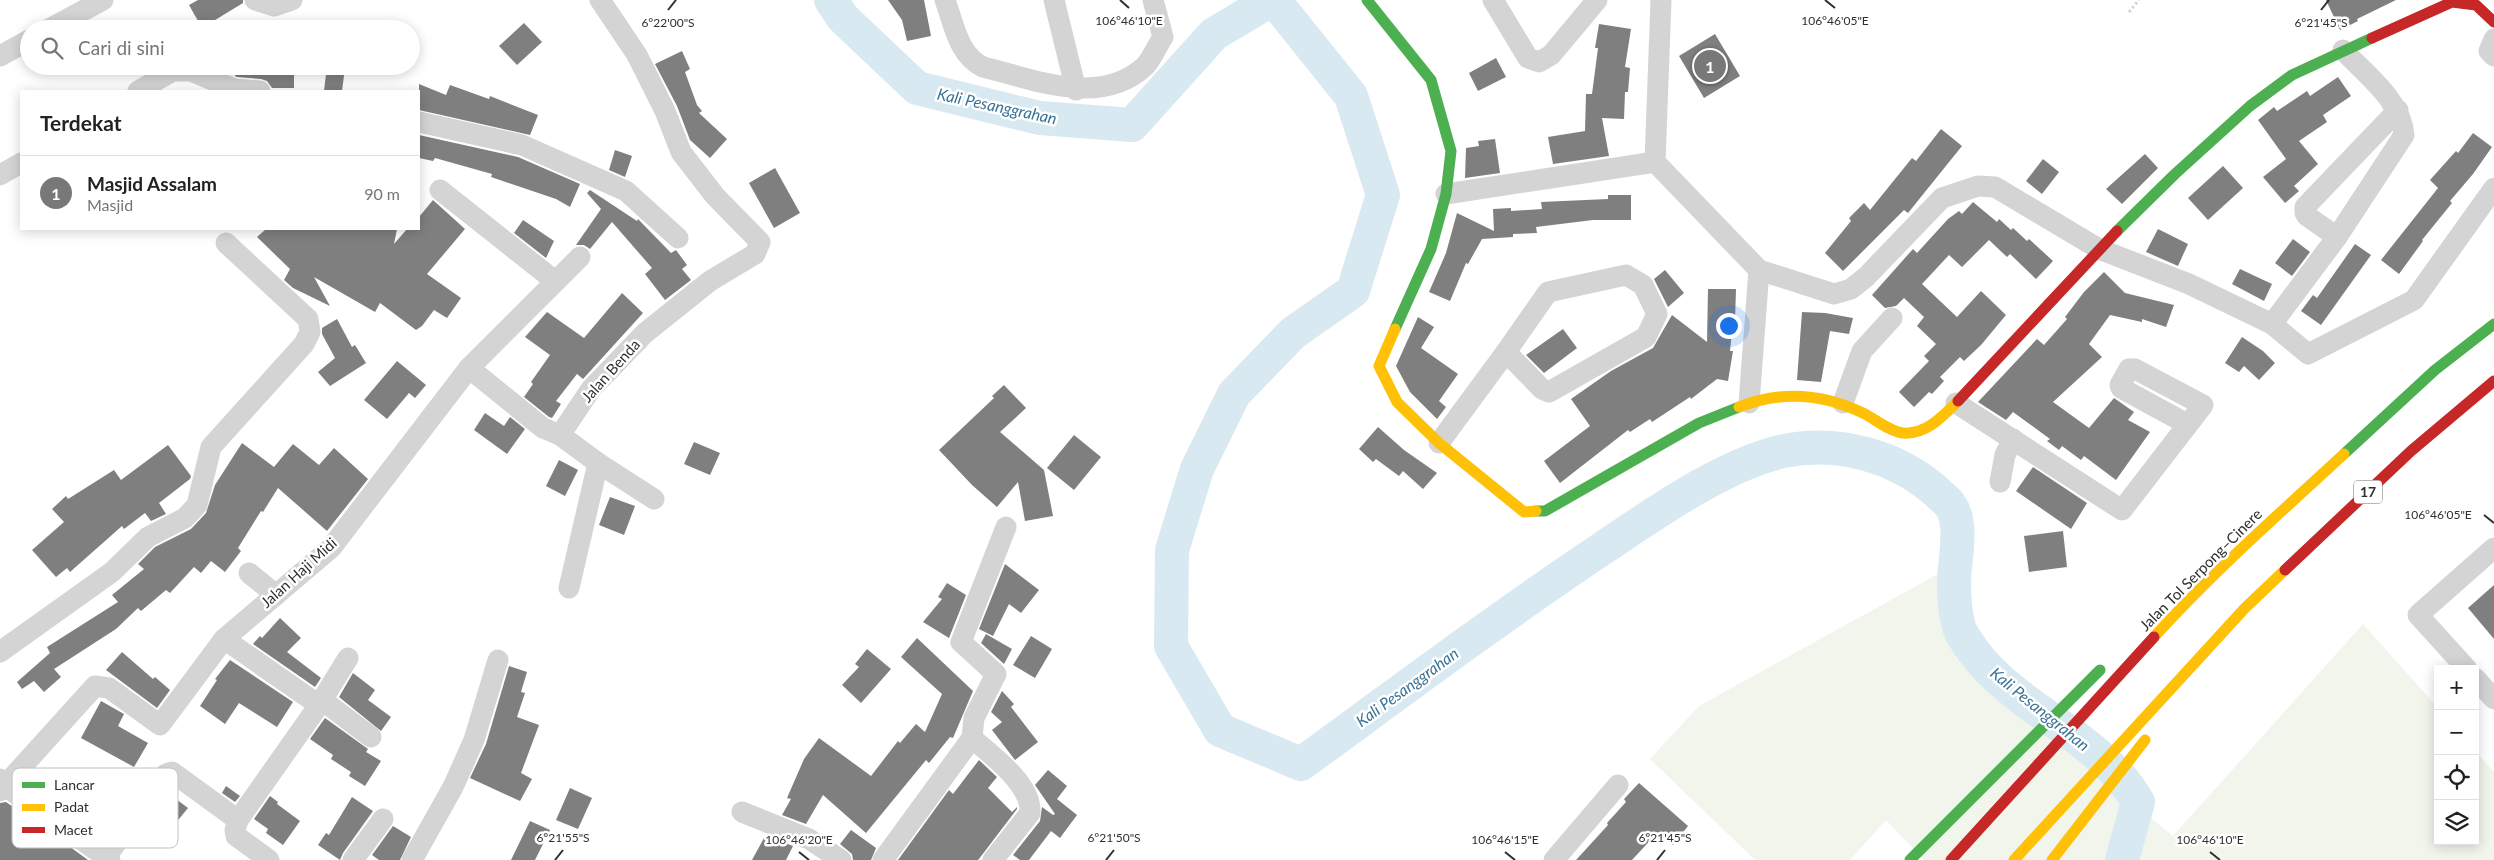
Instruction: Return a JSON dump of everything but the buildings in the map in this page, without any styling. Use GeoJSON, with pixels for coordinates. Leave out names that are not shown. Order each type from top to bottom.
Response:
{"type":"FeatureCollection","features":[{"type":"Feature","properties":{"kind":"main road"},"geometry":{"type":"LineString","coordinates":[[1367,0],[1374,6],[1431,80],[1451,151],[1446,194],[1431,249],[1380,366],[1397,402],[1439,443],[1524,512],[1535,513],[1545,512],[1699,423],[1749,403],[1793,395],[1816,397],[1843,403],[1902,433],[1920,431],[1926,428],[1956,403],[2099,249],[2175,174],[2250,106],[2292,75],[2343,50],[2452,2],[2471,1],[2486,12],[2494,22]]}},
{"type":"Feature","properties":{"kind":"main road","name":"Jalan Tol Serpong–Cinere"},"geometry":{"type":"LineString","coordinates":[[1951,860],[2182,606],[2243,547],[2435,370],[2494,324]]}},
{"type":"Feature","properties":{"kind":"main road","name":"17"},"geometry":{"type":"LineString","coordinates":[[2014,860],[2219,639],[2245,608],[2412,451],[2494,381]]}},
{"type":"Feature","properties":{"kind":"main road"},"geometry":{"type":"LineString","coordinates":[[2181,592],[2243,547]]}},
{"type":"Feature","properties":{"kind":"main road"},"geometry":{"type":"LineString","coordinates":[[2167,711],[2219,639]]}},
{"type":"Feature","properties":{"kind":"main road"},"geometry":{"type":"LineString","coordinates":[[1910,860],[2111,660]]}},
{"type":"Feature","properties":{"kind":"main road"},"geometry":{"type":"LineString","coordinates":[[2052,860],[2155,727]]}},
{"type":"Feature","properties":{"kind":"street"},"geometry":{"type":"LineString","coordinates":[[60,20],[76,6],[103,0]]}},
{"type":"Feature","properties":{"kind":"street"},"geometry":{"type":"LineString","coordinates":[[255,0],[274,6],[292,0]]}},
{"type":"Feature","properties":{"kind":"street","name":"Jalan Benda"},"geometry":{"type":"LineString","coordinates":[[560,435],[591,389],[645,333],[710,281],[755,254],[760,242],[715,196],[681,152],[665,111],[637,55],[600,0]]}},
{"type":"Feature","properties":{"kind":"street"},"geometry":{"type":"LineString","coordinates":[[945,0],[964,53],[973,62],[983,67],[1076,90],[1116,85],[1145,66],[1163,37],[1154,0]]}},
{"type":"Feature","properties":{"kind":"street"},"geometry":{"type":"LineString","coordinates":[[1054,0],[1076,90]]}},
{"type":"Feature","properties":{"kind":"street"},"geometry":{"type":"LineString","coordinates":[[1493,0],[1528,58],[1539,62],[1550,55],[1598,0]]}},
{"type":"Feature","properties":{"kind":"street"},"geometry":{"type":"LineString","coordinates":[[1661,0],[1656,162],[1759,270],[1834,294],[1850,289],[1866,277],[1942,198],[1978,186],[1995,187],[2099,249],[2189,284],[2272,324],[2308,354],[2414,300],[2494,188]]}},
{"type":"Feature","properties":{"kind":"street"},"geometry":{"type":"LineString","coordinates":[[2494,39],[2489,51],[2494,56]]}},
{"type":"Feature","properties":{"kind":"street"},"geometry":{"type":"LineString","coordinates":[[0,56],[20,45]]}},
{"type":"Feature","properties":{"kind":"street"},"geometry":{"type":"LineString","coordinates":[[2272,324],[2337,236],[2404,135],[2404,123],[2398,110],[2343,50]]}},
{"type":"Feature","properties":{"kind":"street"},"geometry":{"type":"LineString","coordinates":[[140,90],[166,75]]}},
{"type":"Feature","properties":{"kind":"street"},"geometry":{"type":"LineString","coordinates":[[199,75],[234,89],[247,90]]}},
{"type":"Feature","properties":{"kind":"street"},"geometry":{"type":"LineString","coordinates":[[2337,236],[2308,216],[2305,213],[2305,207],[2398,110]]}},
{"type":"Feature","properties":{"kind":"street"},"geometry":{"type":"LineString","coordinates":[[420,122],[522,145],[626,191],[678,238]]}},
{"type":"Feature","properties":{"kind":"street"},"geometry":{"type":"LineString","coordinates":[[1446,194],[1656,162]]}},
{"type":"Feature","properties":{"kind":"street"},"geometry":{"type":"LineString","coordinates":[[0,175],[20,164]]}},
{"type":"Feature","properties":{"kind":"street"},"geometry":{"type":"LineString","coordinates":[[440,190],[555,282]]}},
{"type":"Feature","properties":{"kind":"street"},"geometry":{"type":"LineString","coordinates":[[0,652],[112,572],[148,537],[185,518],[197,505],[210,447],[304,344],[310,332],[308,318],[226,243]]}},
{"type":"Feature","properties":{"kind":"street","name":"Jalan Haji Midi"},"geometry":{"type":"LineString","coordinates":[[18,768],[95,686],[109,688],[160,725],[224,639],[330,548],[469,368],[580,257]]}},
{"type":"Feature","properties":{"kind":"street"},"geometry":{"type":"LineString","coordinates":[[1749,403],[1759,270]]}},
{"type":"Feature","properties":{"kind":"street"},"geometry":{"type":"LineString","coordinates":[[1439,443],[1548,292],[1626,274],[1643,285],[1657,314],[1646,337],[1549,392],[1542,389],[1506,352]]}},
{"type":"Feature","properties":{"kind":"street"},"geometry":{"type":"LineString","coordinates":[[1843,403],[1862,351],[1892,318]]}},
{"type":"Feature","properties":{"kind":"street"},"geometry":{"type":"LineString","coordinates":[[469,368],[544,428],[560,435],[598,463],[654,499]]}},
{"type":"Feature","properties":{"kind":"street"},"geometry":{"type":"LineString","coordinates":[[1956,403],[2122,510],[2187,424]]}},
{"type":"Feature","properties":{"kind":"street"},"geometry":{"type":"LineString","coordinates":[[2000,482],[2005,455],[2013,439]]}},
{"type":"Feature","properties":{"kind":"street"},"geometry":{"type":"LineString","coordinates":[[569,588],[598,463]]}},
{"type":"Feature","properties":{"kind":"street"},"geometry":{"type":"LineString","coordinates":[[883,860],[972,738],[974,718],[996,674],[961,642],[1006,527]]}},
{"type":"Feature","properties":{"kind":"street"},"geometry":{"type":"LineString","coordinates":[[2463,665],[2418,615],[2494,548]]}},
{"type":"Feature","properties":{"kind":"street"},"geometry":{"type":"LineString","coordinates":[[249,573],[276,595]]}},
{"type":"Feature","properties":{"kind":"street"},"geometry":{"type":"LineString","coordinates":[[224,639],[371,737]]}},
{"type":"Feature","properties":{"kind":"street"},"geometry":{"type":"LineString","coordinates":[[269,860],[236,836],[234,830],[238,820],[321,702],[348,658]]}},
{"type":"Feature","properties":{"kind":"street"},"geometry":{"type":"LineString","coordinates":[[412,860],[453,787],[474,740],[498,660]]}},
{"type":"Feature","properties":{"kind":"street"},"geometry":{"type":"LineString","coordinates":[[2479,682],[2493,697]]}},
{"type":"Feature","properties":{"kind":"street"},"geometry":{"type":"LineString","coordinates":[[972,738],[1022,785],[1030,803],[1030,812],[999,858]]}},
{"type":"Feature","properties":{"kind":"street","name":"Jalan Haji Midi"},"geometry":{"type":"LineString","coordinates":[[2,785],[12,774]]}},
{"type":"Feature","properties":{"kind":"street"},"geometry":{"type":"LineString","coordinates":[[178,776],[238,820]]}},
{"type":"Feature","properties":{"kind":"street"},"geometry":{"type":"LineString","coordinates":[[1554,860],[1618,785]]}},
{"type":"Feature","properties":{"kind":"street"},"geometry":{"type":"LineString","coordinates":[[742,812],[809,839],[841,860]]}},
{"type":"Feature","properties":{"kind":"street"},"geometry":{"type":"LineString","coordinates":[[353,860],[383,820]]}},
{"type":"Feature","properties":{"kind":"street"},"geometry":{"type":"LineString","coordinates":[[93,848],[108,858]]}},
{"type":"Feature","properties":{"kind":"path"},"geometry":{"type":"LineString","coordinates":[[2129,12],[2139,0]]}},
{"type":"Feature","properties":{"kind":"shaded area"},"geometry":{"type":"Polygon","coordinates":[[[1938,574],[1940,620],[1998,692],[2173,836],[2363,624],[2434,704],[2434,845],[2479,845],[2479,755],[2494,772],[2494,860],[1924,860],[1886,820],[1850,860],[1755,860],[1650,759],[1699,706],[1938,574]]]}},
{"type":"Feature","properties":{"kind":"waterway","name":"Kali Pesanggrahan"},"geometry":{"type":"LineString","coordinates":[[831,0],[843,18],[917,88],[1040,118],[1132,125],[1214,34],[1271,0]]}},
{"type":"Feature","properties":{"kind":"waterway","name":"Kali Pesanggrahan"},"geometry":{"type":"LineString","coordinates":[[1274,0],[1351,96],[1383,195],[1353,291],[1293,333],[1234,394],[1197,469],[1172,550],[1171,646],[1220,730],[1301,764],[1526,601],[1644,520],[1714,478],[1761,458],[1784,451],[1804,448],[1846,450],[1866,454],[1904,469],[1922,480],[1950,505],[1957,522],[1954,593],[1955,608],[1961,633],[1982,662],[2000,680],[2105,762],[2123,781],[2138,802],[2122,860]]}},
{"type":"Feature","properties":{"kind":"traffic: fast"},"geometry":{"type":"LineString","coordinates":[[1367,0],[1431,80],[1451,151],[1446,194],[1431,249],[1395,329]]}},
{"type":"Feature","properties":{"kind":"traffic: fast"},"geometry":{"type":"LineString","coordinates":[[2117,231],[2175,174],[2250,106],[2292,75],[2372,38]]}},
{"type":"Feature","properties":{"kind":"traffic: fast"},"geometry":{"type":"LineString","coordinates":[[2344,454],[2435,370],[2494,324]]}},
{"type":"Feature","properties":{"kind":"traffic: fast"},"geometry":{"type":"LineString","coordinates":[[1536,511],[1545,511],[1699,423],[1739,407]]}},
{"type":"Feature","properties":{"kind":"traffic: fast"},"geometry":{"type":"LineString","coordinates":[[1910,860],[2100,670]]}},
{"type":"Feature","properties":{"kind":"traffic: slow"},"geometry":{"type":"LineString","coordinates":[[1395,329],[1379,366],[1397,402],[1439,443],[1524,512],[1536,511]]}},
{"type":"Feature","properties":{"kind":"traffic: slow"},"geometry":{"type":"LineString","coordinates":[[1739,407],[1771,398],[1787,396],[1819,399],[1850,407],[1898,432],[1911,433],[1927,428],[1958,401]]}},
{"type":"Feature","properties":{"kind":"traffic: slow"},"geometry":{"type":"LineString","coordinates":[[2154,637],[2223,566],[2344,454]]}},
{"type":"Feature","properties":{"kind":"traffic: slow"},"geometry":{"type":"LineString","coordinates":[[2014,860],[2245,608],[2285,570]]}},
{"type":"Feature","properties":{"kind":"traffic: slow"},"geometry":{"type":"LineString","coordinates":[[2052,860],[2145,740]]}},
{"type":"Feature","properties":{"kind":"traffic: jam"},"geometry":{"type":"LineString","coordinates":[[2372,38],[2452,2],[2476,5],[2494,22]]}},
{"type":"Feature","properties":{"kind":"traffic: jam"},"geometry":{"type":"LineString","coordinates":[[1958,401],[2117,231]]}},
{"type":"Feature","properties":{"kind":"traffic: jam"},"geometry":{"type":"LineString","coordinates":[[2285,570],[2411,451],[2494,381]]}},
{"type":"Feature","properties":{"kind":"traffic: jam"},"geometry":{"type":"LineString","coordinates":[[1951,860],[2154,637]]}},
{"type":"Feature","properties":{"kind":"place","name":"Masjid Assalam"},"geometry":{"type":"Point","coordinates":[1710,66]}}]}
